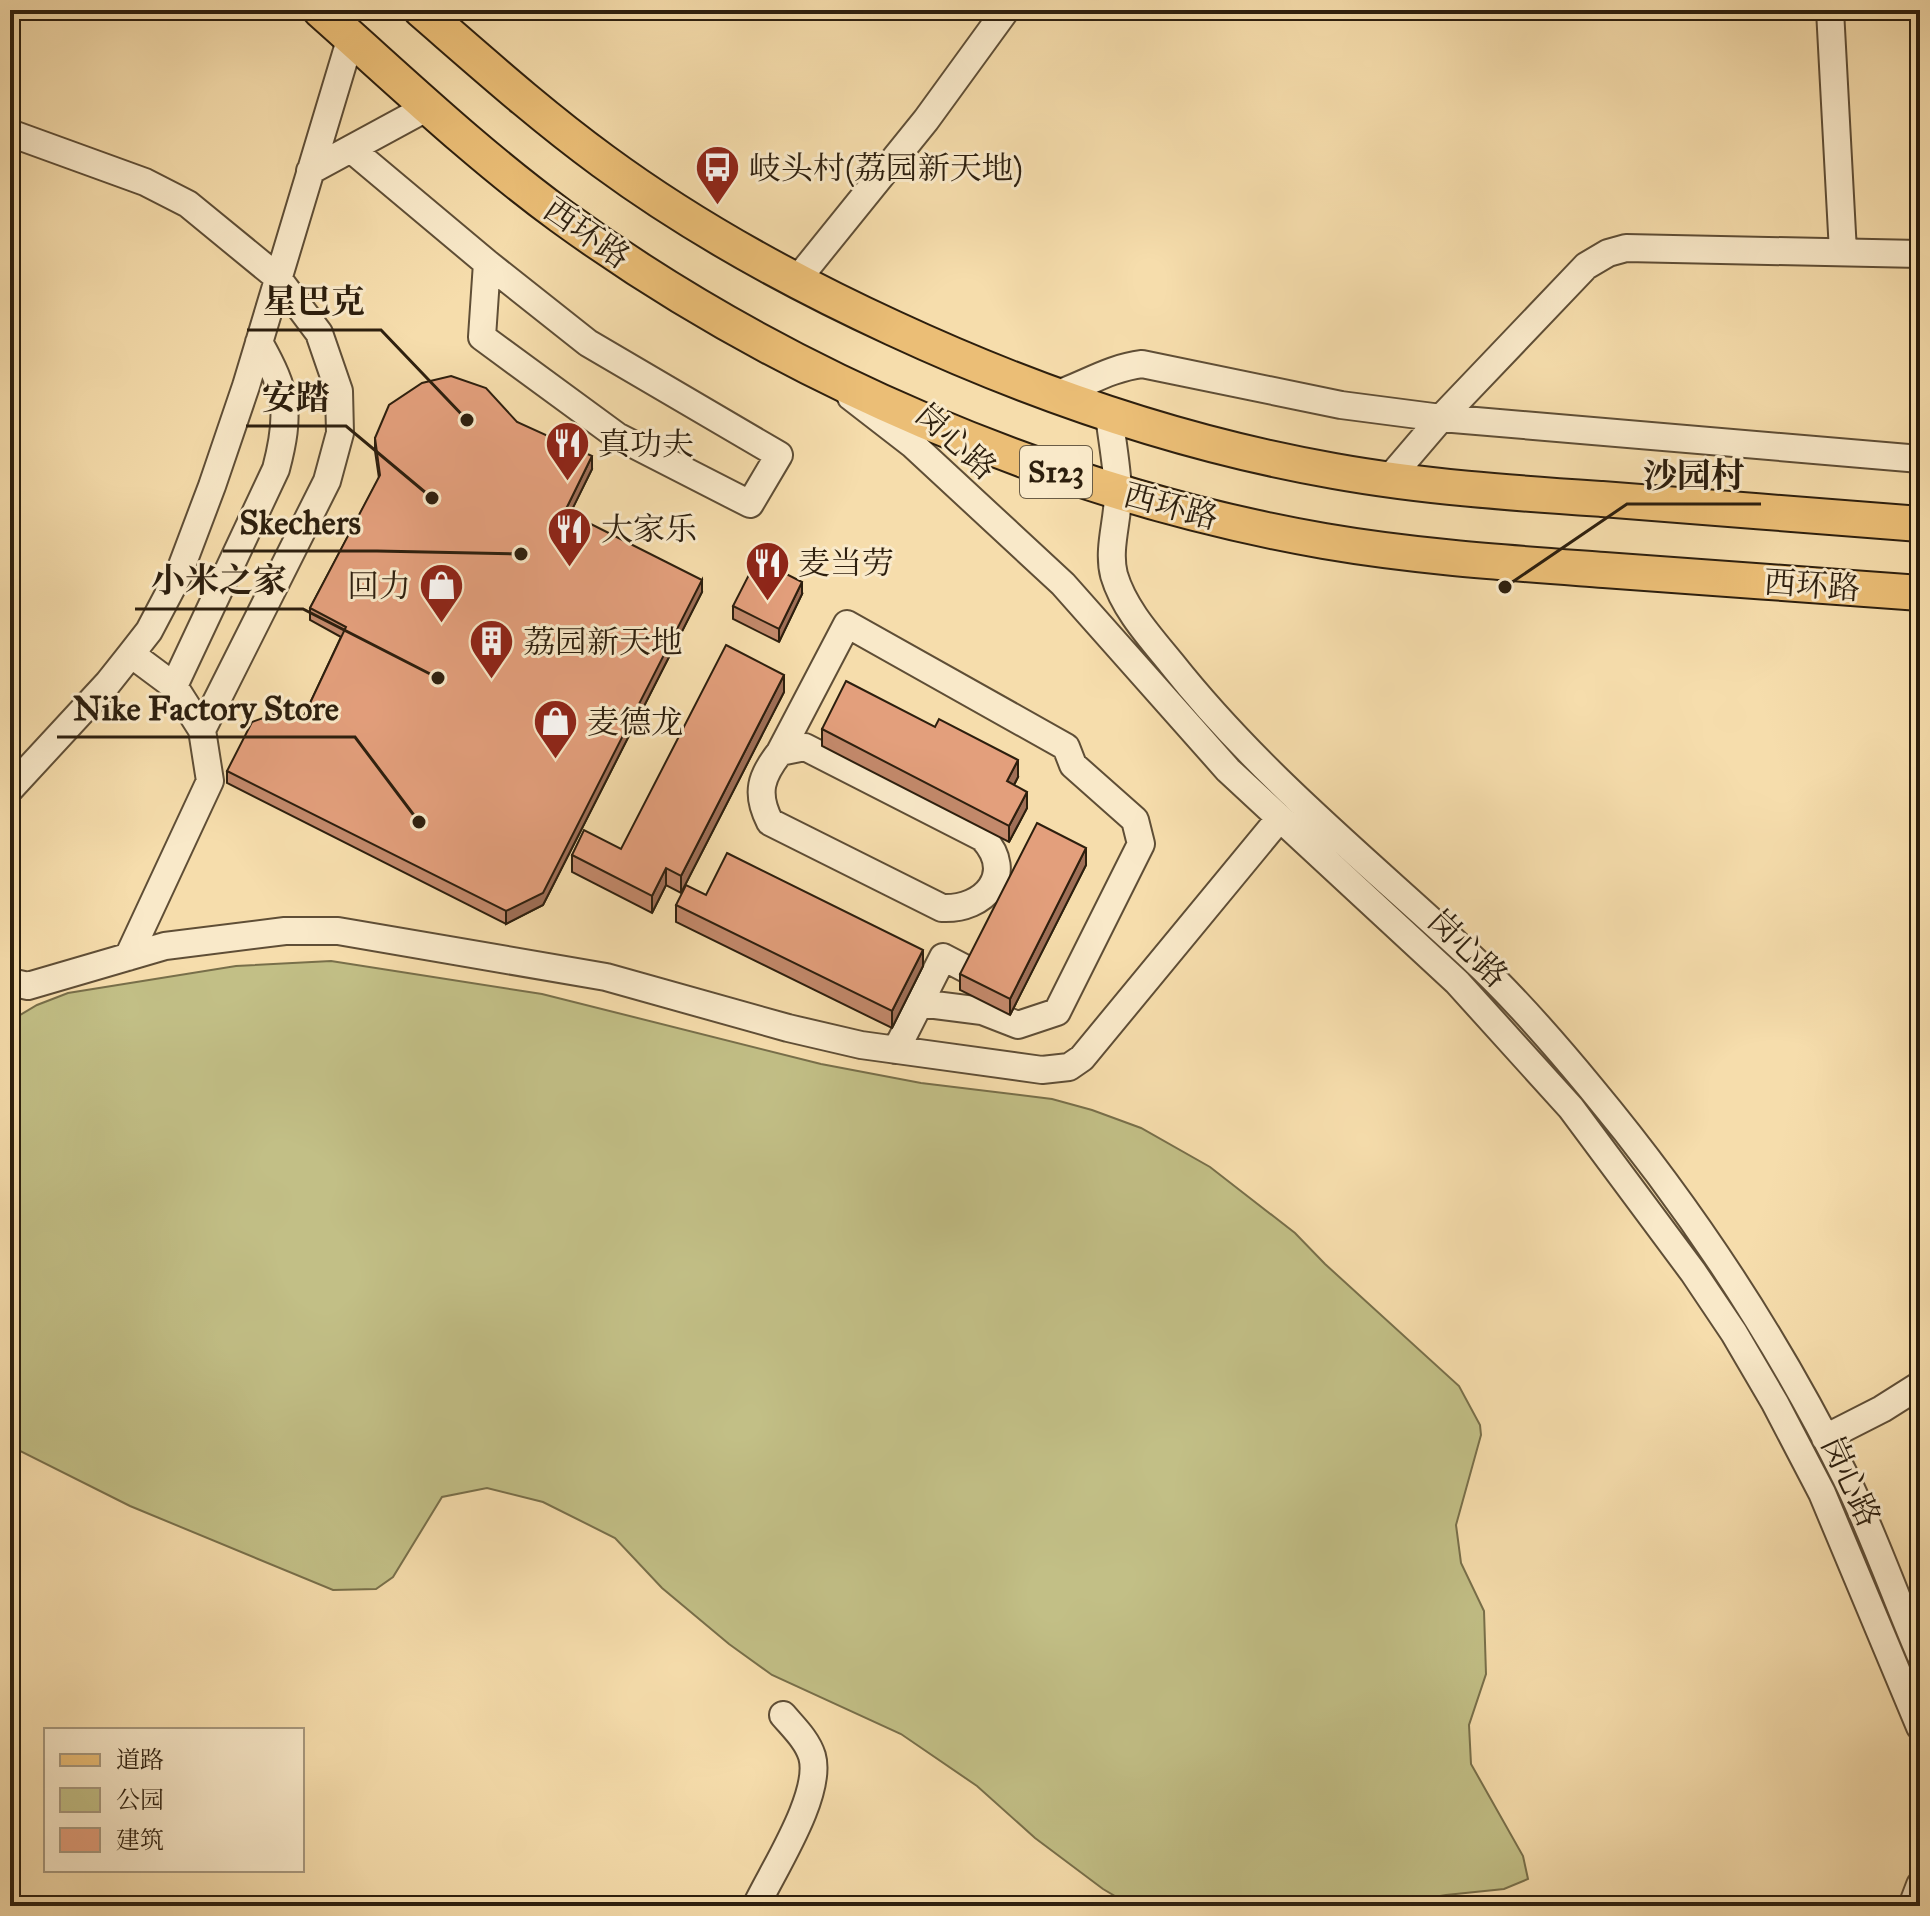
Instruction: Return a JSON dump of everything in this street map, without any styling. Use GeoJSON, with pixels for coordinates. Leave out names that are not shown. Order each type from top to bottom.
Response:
{"type":"FeatureCollection","features":[{"type":"Feature","properties":{"kind":"main road","name":"西环路"},"geometry":{"type":"LineString","coordinates":[[320,10],[512,179],[612,252],[700,307],[791,357],[957,434],[1021,460],[1118,492],[1233,523],[1378,550],[1485,561],[1920,593]]}},
{"type":"Feature","properties":{"kind":"main road","name":"S123"},"geometry":{"type":"LineString","coordinates":[[421,10],[509,87],[602,160],[693,222],[796,281],[922,342],[1052,396],[1237,451],[1388,480],[1920,524]]}},
{"type":"Feature","properties":{"kind":"street"},"geometry":{"type":"LineString","coordinates":[[796,281],[926,120],[1006,10]]}},
{"type":"Feature","properties":{"kind":"street"},"geometry":{"type":"LineString","coordinates":[[1830,10],[1843,252]]}},
{"type":"Feature","properties":{"kind":"street"},"geometry":{"type":"LineString","coordinates":[[10,789],[131,654],[149,631],[178,576],[212,486],[259,342],[351,37]]}},
{"type":"Feature","properties":{"kind":"street"},"geometry":{"type":"LineString","coordinates":[[310,171],[428,107]]}},
{"type":"Feature","properties":{"kind":"street"},"geometry":{"type":"LineString","coordinates":[[10,133],[172,194],[188,204],[277,277],[319,333],[339,391],[340,433],[327,481],[202,730]]}},
{"type":"Feature","properties":{"kind":"street"},"geometry":{"type":"LineString","coordinates":[[351,149],[588,343],[779,455],[750,504],[617,436],[482,337],[487,263]]}},
{"type":"Feature","properties":{"kind":"street"},"geometry":{"type":"LineString","coordinates":[[1388,480],[1441,418],[1586,266],[1608,253],[1626,248],[1920,254]]}},
{"type":"Feature","properties":{"kind":"street"},"geometry":{"type":"LineString","coordinates":[[174,686],[276,469],[283,443],[286,409],[279,378],[259,342]]}},
{"type":"Feature","properties":{"kind":"street","name":"岗心路"},"geometry":{"type":"LineString","coordinates":[[791,357],[860,403],[913,445],[1063,584],[1218,759],[1457,982],[1571,1108],[1654,1216],[1734,1333],[1775,1403],[1822,1493],[1920,1727]]}},
{"type":"Feature","properties":{"kind":"street"},"geometry":{"type":"LineString","coordinates":[[1052,396],[1078,388],[1121,367],[1142,364],[1341,405],[1441,418],[1920,459]]}},
{"type":"Feature","properties":{"kind":"street","name":"岗心路"},"geometry":{"type":"LineString","coordinates":[[1109,415],[1118,492],[1112,563],[1121,593],[1138,622],[1189,686],[1248,750],[1477,962],[1593,1090],[1668,1189],[1757,1319],[1847,1481],[1920,1654]]}},
{"type":"Feature","properties":{"kind":"street"},"geometry":{"type":"LineString","coordinates":[[780,752],[805,747],[983,838],[996,859],[997,874],[990,891],[974,902],[957,908],[942,908],[770,822],[763,808],[761,790],[766,770],[780,752],[847,624],[1066,747],[1073,765],[1135,820],[1141,844],[1057,1012],[1018,1025],[982,1011],[919,1003]]}},
{"type":"Feature","properties":{"kind":"street"},"geometry":{"type":"LineString","coordinates":[[128,957],[210,781],[202,730],[174,686],[131,654]]}},
{"type":"Feature","properties":{"kind":"street"},"geometry":{"type":"LineString","coordinates":[[10,982],[28,986],[165,946],[285,931],[338,931],[606,977],[861,1045],[1042,1070],[1069,1067],[1082,1058],[1279,819]]}},
{"type":"Feature","properties":{"kind":"street"},"geometry":{"type":"LineString","coordinates":[[896,1050],[943,957],[970,971]]}},
{"type":"Feature","properties":{"kind":"street"},"geometry":{"type":"LineString","coordinates":[[1825,1438],[1882,1409],[1920,1385]]}},
{"type":"Feature","properties":{"kind":"street"},"geometry":{"type":"LineString","coordinates":[[756,1906],[797,1827],[815,1772],[806,1742],[783,1715]]}},
{"type":"Feature","properties":{"kind":"street"},"geometry":{"type":"LineString","coordinates":[[1912,1906],[1920,1885]]}},
{"type":"Feature","properties":{"kind":"green space"},"geometry":{"type":"Polygon","coordinates":[[[331,961],[542,994],[821,1064],[921,1083],[1052,1099],[1141,1128],[1210,1167],[1295,1233],[1459,1386],[1480,1425],[1481,1435],[1456,1525],[1461,1563],[1484,1611],[1486,1674],[1469,1725],[1471,1764],[1523,1856],[1528,1879],[1504,1889],[1381,1906],[1132,1906],[1103,1889],[1035,1838],[977,1786],[901,1734],[772,1675],[662,1588],[615,1538],[543,1502],[487,1488],[442,1497],[393,1577],[376,1589],[333,1590],[130,1506],[10,1446],[10,1021],[37,1005],[68,993],[236,966],[331,961]]]}},
{"type":"Feature","properties":{"kind":"building","name":"荔园新天地"},"geometry":{"type":"Polygon","coordinates":[[[451,376],[486,388],[517,422],[592,456],[565,511],[702,580],[543,893],[506,911],[227,771],[252,722],[288,709],[304,716],[346,627],[310,608],[380,475],[375,438],[389,405],[422,383],[451,376]]]}},
{"type":"Feature","properties":{"kind":"building"},"geometry":{"type":"Polygon","coordinates":[[[757,559],[802,582],[779,629],[733,606],[757,559]]]}},
{"type":"Feature","properties":{"kind":"building"},"geometry":{"type":"Polygon","coordinates":[[[726,645],[784,675],[681,876],[666,868],[652,896],[572,855],[584,830],[621,849],[726,645]]]}},
{"type":"Feature","properties":{"kind":"building"},"geometry":{"type":"Polygon","coordinates":[[[846,681],[935,727],[939,719],[1018,760],[1007,781],[1027,792],[1009,826],[822,729],[846,681]]]}},
{"type":"Feature","properties":{"kind":"building"},"geometry":{"type":"Polygon","coordinates":[[[1037,823],[1086,848],[1010,999],[960,974],[1037,823]]]}},
{"type":"Feature","properties":{"kind":"building"},"geometry":{"type":"Polygon","coordinates":[[[727,853],[923,950],[892,1011],[676,905],[686,885],[706,895],[727,853]]]}},
{"type":"Feature","properties":{"kind":"place","name":"岐头村(荔园新天地)"},"geometry":{"type":"Point","coordinates":[718,207]}},
{"type":"Feature","properties":{"kind":"place","name":"星巴克"},"geometry":{"type":"Point","coordinates":[467,420]}},
{"type":"Feature","properties":{"kind":"place","name":"真功夫"},"geometry":{"type":"Point","coordinates":[567,483]}},
{"type":"Feature","properties":{"kind":"place","name":"安踏"},"geometry":{"type":"Point","coordinates":[432,498]}},
{"type":"Feature","properties":{"kind":"place","name":"Skechers"},"geometry":{"type":"Point","coordinates":[521,554]}},
{"type":"Feature","properties":{"kind":"place","name":"大家乐"},"geometry":{"type":"Point","coordinates":[570,568]}},
{"type":"Feature","properties":{"kind":"place","name":"沙园村"},"geometry":{"type":"Point","coordinates":[1505,587]}},
{"type":"Feature","properties":{"kind":"place","name":"麦当劳"},"geometry":{"type":"Point","coordinates":[767,602]}},
{"type":"Feature","properties":{"kind":"place","name":"回力"},"geometry":{"type":"Point","coordinates":[442,625]}},
{"type":"Feature","properties":{"kind":"place","name":"小米之家"},"geometry":{"type":"Point","coordinates":[438,678]}},
{"type":"Feature","properties":{"kind":"place","name":"荔园新天地"},"geometry":{"type":"Point","coordinates":[492,681]}},
{"type":"Feature","properties":{"kind":"place","name":"麦德龙"},"geometry":{"type":"Point","coordinates":[556,761]}},
{"type":"Feature","properties":{"kind":"place","name":"Nike Factory Store"},"geometry":{"type":"Point","coordinates":[419,822]}}]}
